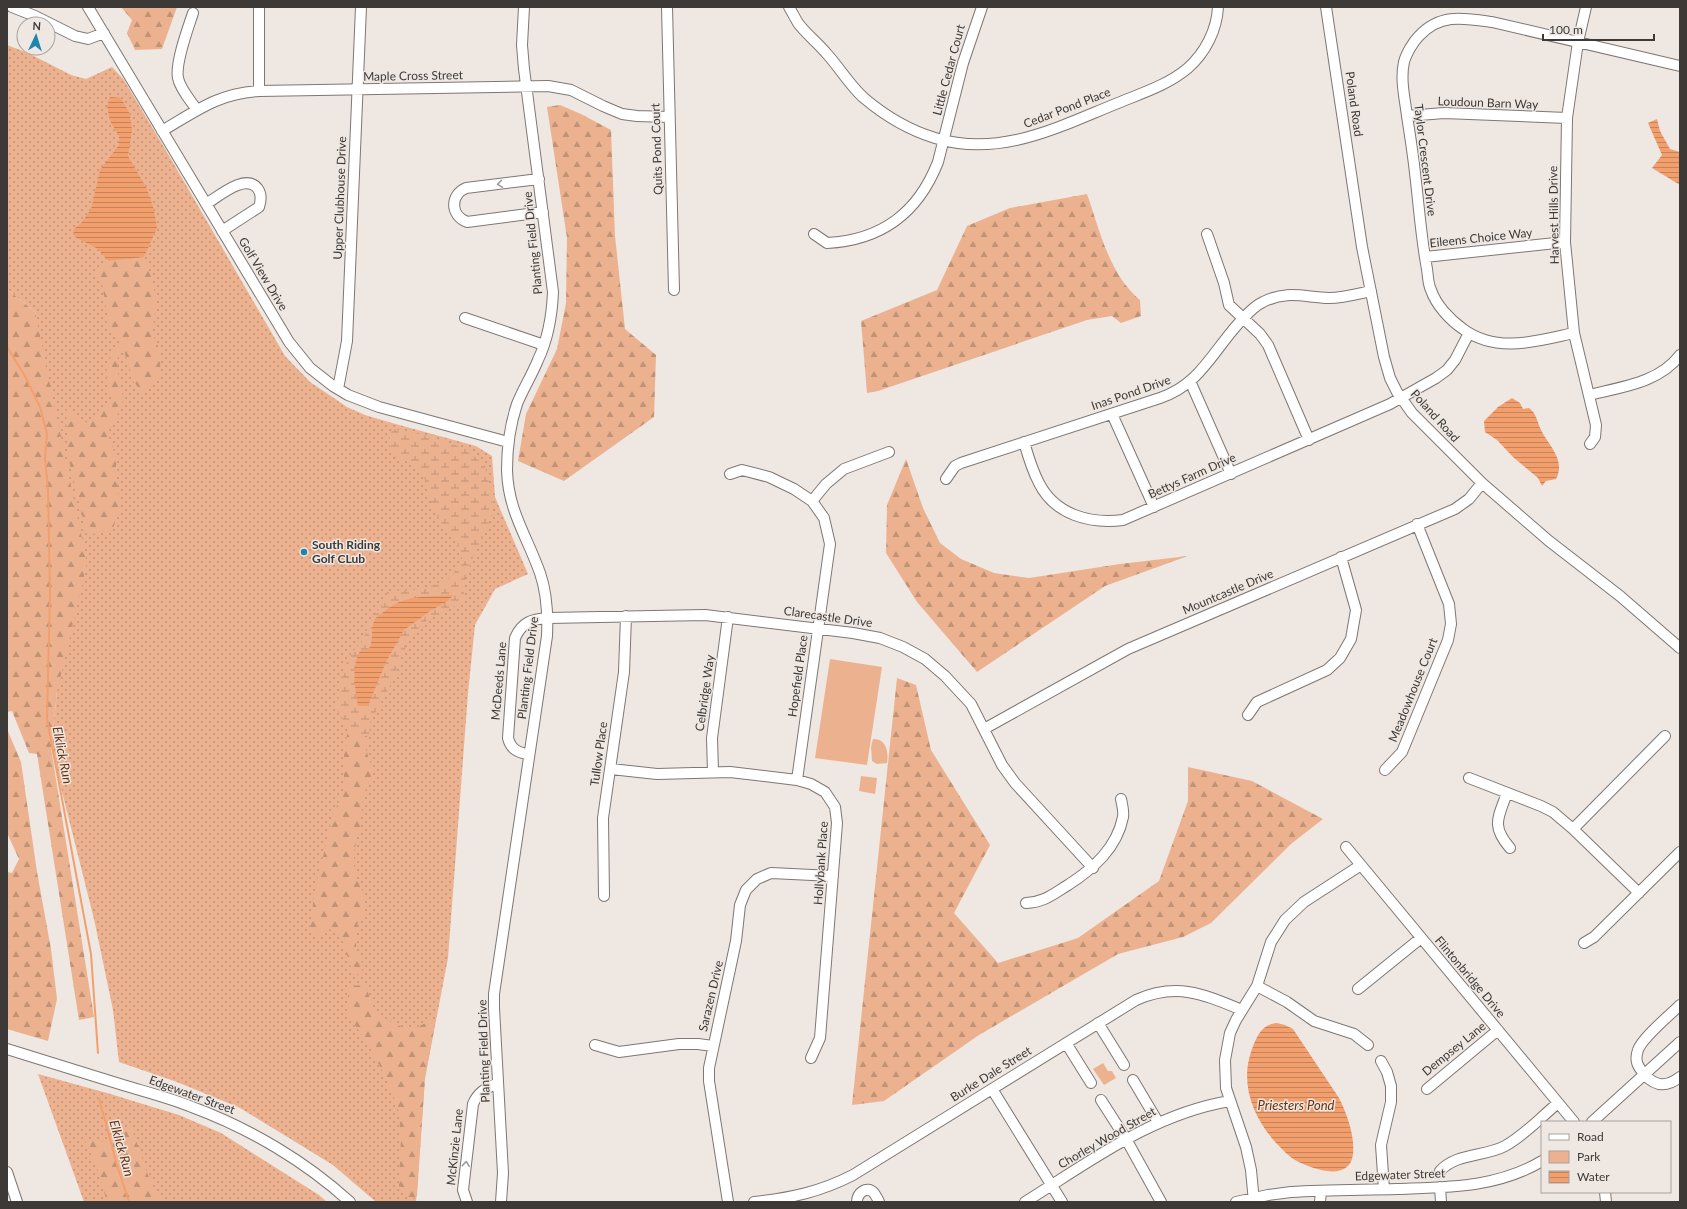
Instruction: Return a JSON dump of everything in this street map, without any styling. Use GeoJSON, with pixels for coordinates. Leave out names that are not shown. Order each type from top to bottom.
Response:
{"type":"FeatureCollection","features":[{"type":"Feature","properties":{"kind":"street"},"geometry":{"type":"LineString","coordinates":[[12,7],[36,12],[75,36],[88,40],[104,33]]}},
{"type":"Feature","properties":{"kind":"street","name":"Golf View Drive"},"geometry":{"type":"LineString","coordinates":[[88,7],[289,342],[310,368],[338,389],[365,403],[508,442]]}},
{"type":"Feature","properties":{"kind":"street"},"geometry":{"type":"LineString","coordinates":[[259,7],[259,91]]}},
{"type":"Feature","properties":{"kind":"street","name":"Upper Clubhouse Drive"},"geometry":{"type":"LineString","coordinates":[[338,389],[347,341],[361,7]]}},
{"type":"Feature","properties":{"kind":"street","name":"Planting Field Drive"},"geometry":{"type":"LineString","coordinates":[[501,1202],[503,1173],[494,994],[547,636],[548,618],[545,590],[541,574],[519,526],[513,508],[507,471],[508,442],[517,405],[544,345],[550,322],[552,292],[539,179],[526,87],[522,45],[524,7]]}},
{"type":"Feature","properties":{"kind":"street","name":"Quits Pond Court"},"geometry":{"type":"LineString","coordinates":[[668,7],[669,117],[674,290]]}},
{"type":"Feature","properties":{"kind":"street","name":"Cedar Pond Place"},"geometry":{"type":"LineString","coordinates":[[789,7],[798,23],[827,54],[863,98],[902,124],[918,132],[944,140],[961,143],[994,144],[1031,138],[1168,82],[1189,67],[1205,47],[1215,23],[1218,7]]}},
{"type":"Feature","properties":{"kind":"street","name":"Little Cedar Court"},"geometry":{"type":"LineString","coordinates":[[814,234],[827,244],[840,243],[868,236],[895,221],[918,200],[926,188],[938,162],[963,63],[979,11],[982,7]]}},
{"type":"Feature","properties":{"kind":"street","name":"Poland Road"},"geometry":{"type":"LineString","coordinates":[[1326,7],[1358,220],[1371,291],[1384,357],[1390,378],[1401,398],[1423,425],[1482,483],[1550,541],[1620,596],[1680,648]]}},
{"type":"Feature","properties":{"kind":"street","name":"Harvest Hills Drive"},"geometry":{"type":"LineString","coordinates":[[1586,7],[1578,42],[1567,118],[1565,242],[1574,334],[1596,425],[1595,437],[1590,444]]}},
{"type":"Feature","properties":{"kind":"street"},"geometry":{"type":"LineString","coordinates":[[193,13],[178,64],[177,76],[179,82],[197,110]]}},
{"type":"Feature","properties":{"kind":"street","name":"Taylor Crescent Drive"},"geometry":{"type":"LineString","coordinates":[[1574,334],[1517,344],[1487,341],[1469,333],[1450,319],[1431,290],[1425,257],[1403,87],[1404,63],[1418,36],[1431,26],[1444,20],[1464,18],[1485,21],[1680,66]]}},
{"type":"Feature","properties":{"kind":"street","name":"Maple Cross Street"},"geometry":{"type":"LineString","coordinates":[[162,131],[212,102],[230,95],[259,91],[548,86],[572,90],[622,114],[669,117]]}},
{"type":"Feature","properties":{"kind":"street","name":"Loudoun Barn Way"},"geometry":{"type":"LineString","coordinates":[[1407,116],[1444,113],[1567,118]]}},
{"type":"Feature","properties":{"kind":"street"},"geometry":{"type":"LineString","coordinates":[[539,179],[466,188],[458,194],[454,203],[454,208],[458,217],[467,222],[543,212]]}},
{"type":"Feature","properties":{"kind":"street"},"geometry":{"type":"LineString","coordinates":[[206,204],[240,183],[250,183],[258,189],[261,198],[259,207],[222,231]]}},
{"type":"Feature","properties":{"kind":"street"},"geometry":{"type":"LineString","coordinates":[[1207,234],[1224,283],[1228,305],[1260,334],[1268,345],[1309,440]]}},
{"type":"Feature","properties":{"kind":"street","name":"Eileens Choice Way"},"geometry":{"type":"LineString","coordinates":[[1425,257],[1565,242]]}},
{"type":"Feature","properties":{"kind":"street","name":"Inas Pond Drive"},"geometry":{"type":"LineString","coordinates":[[946,479],[955,466],[961,463],[1112,414],[1170,394],[1184,387],[1243,318],[1255,306],[1262,302],[1283,295],[1295,294],[1341,297],[1371,291]]}},
{"type":"Feature","properties":{"kind":"street"},"geometry":{"type":"LineString","coordinates":[[465,318],[544,345]]}},
{"type":"Feature","properties":{"kind":"street","name":"Bettys Farm Drive"},"geometry":{"type":"LineString","coordinates":[[1024,442],[1036,476],[1042,488],[1051,499],[1070,513],[1092,521],[1123,520],[1309,440],[1401,398],[1447,370],[1455,360],[1469,333]]}},
{"type":"Feature","properties":{"kind":"street"},"geometry":{"type":"LineString","coordinates":[[1589,395],[1653,378],[1668,368],[1680,355]]}},
{"type":"Feature","properties":{"kind":"street"},"geometry":{"type":"LineString","coordinates":[[1190,381],[1231,474]]}},
{"type":"Feature","properties":{"kind":"street"},"geometry":{"type":"LineString","coordinates":[[1112,414],[1154,507]]}},
{"type":"Feature","properties":{"kind":"street"},"geometry":{"type":"LineString","coordinates":[[812,501],[826,484],[844,469],[889,452]]}},
{"type":"Feature","properties":{"kind":"street","name":"Hopefield Place"},"geometry":{"type":"LineString","coordinates":[[730,474],[742,470],[768,477],[794,489],[812,501],[824,518],[830,544],[797,780]]}},
{"type":"Feature","properties":{"kind":"street","name":"Mountcastle Drive"},"geometry":{"type":"LineString","coordinates":[[984,729],[1128,649],[1455,508],[1469,499],[1482,483]]}},
{"type":"Feature","properties":{"kind":"street","name":"Meadowhouse Court"},"geometry":{"type":"LineString","coordinates":[[1385,770],[1402,752],[1448,640],[1451,624],[1449,604],[1417,524]]}},
{"type":"Feature","properties":{"kind":"street"},"geometry":{"type":"LineString","coordinates":[[1248,715],[1257,702],[1327,670],[1340,658],[1351,640],[1356,610],[1341,558]]}},
{"type":"Feature","properties":{"kind":"street","name":"Clarecastle Drive"},"geometry":{"type":"LineString","coordinates":[[548,618],[706,615],[854,633],[880,638],[903,647],[925,659],[945,676],[971,704],[1002,764],[1015,783],[1093,868]]}},
{"type":"Feature","properties":{"kind":"street","name":"Tullow Place"},"geometry":{"type":"LineString","coordinates":[[604,896],[603,818],[624,672],[626,616]]}},
{"type":"Feature","properties":{"kind":"street","name":"Celbridge Way"},"geometry":{"type":"LineString","coordinates":[[713,772],[712,738],[728,617]]}},
{"type":"Feature","properties":{"kind":"street","name":"McDeeds Lane"},"geometry":{"type":"LineString","coordinates":[[529,755],[517,752],[513,748],[508,738],[515,642],[518,631],[523,625],[535,619],[548,618]]}},
{"type":"Feature","properties":{"kind":"street"},"geometry":{"type":"LineString","coordinates":[[1573,829],[1665,736]]}},
{"type":"Feature","properties":{"kind":"street","name":"Hollybank Place"},"geometry":{"type":"LineString","coordinates":[[611,769],[657,774],[713,772],[743,773],[797,780],[811,784],[825,792],[835,808],[837,823],[820,1038],[811,1058]]}},
{"type":"Feature","properties":{"kind":"street"},"geometry":{"type":"LineString","coordinates":[[1469,778],[1553,812],[1573,829],[1639,894]]}},
{"type":"Feature","properties":{"kind":"street"},"geometry":{"type":"LineString","coordinates":[[1507,793],[1500,813],[1498,832],[1510,848]]}},
{"type":"Feature","properties":{"kind":"street"},"geometry":{"type":"LineString","coordinates":[[1026,903],[1044,901],[1093,868],[1109,849],[1116,835],[1123,817],[1121,799]]}},
{"type":"Feature","properties":{"kind":"street","name":"Flintonbridge Drive"},"geometry":{"type":"LineString","coordinates":[[1346,847],[1573,1121]]}},
{"type":"Feature","properties":{"kind":"street"},"geometry":{"type":"LineString","coordinates":[[1584,943],[1594,937],[1680,852]]}},
{"type":"Feature","properties":{"kind":"street"},"geometry":{"type":"LineString","coordinates":[[1254,1200],[1246,1147],[1230,1101],[1224,1074],[1230,1033],[1256,986],[1271,942],[1284,920],[1304,902],[1361,865]]}},
{"type":"Feature","properties":{"kind":"street","name":"Sarazen Drive"},"geometry":{"type":"LineString","coordinates":[[728,1202],[709,1081],[709,1068],[736,941],[740,905],[746,890],[757,879],[771,873],[834,876]]}},
{"type":"Feature","properties":{"kind":"street"},"geometry":{"type":"LineString","coordinates":[[1358,989],[1421,938]]}},
{"type":"Feature","properties":{"kind":"street"},"geometry":{"type":"LineString","coordinates":[[1256,986],[1287,1002],[1314,1021],[1354,1034],[1368,1045]]}},
{"type":"Feature","properties":{"kind":"street","name":"Burke Dale Street"},"geometry":{"type":"LineString","coordinates":[[754,1202],[802,1195],[819,1190],[853,1175],[1136,1000],[1154,993],[1172,990],[1196,992],[1242,1010]]}},
{"type":"Feature","properties":{"kind":"street"},"geometry":{"type":"LineString","coordinates":[[1680,1005],[1638,1048],[1636,1062],[1638,1067],[1652,1082],[1662,1084],[1669,1083],[1680,1076]]}},
{"type":"Feature","properties":{"kind":"street"},"geometry":{"type":"LineString","coordinates":[[1098,1023],[1124,1065]]}},
{"type":"Feature","properties":{"kind":"street","name":"Dempsey Lane"},"geometry":{"type":"LineString","coordinates":[[1426,1088],[1498,1030]]}},
{"type":"Feature","properties":{"kind":"street"},"geometry":{"type":"LineString","coordinates":[[1593,1121],[1680,1042]]}},
{"type":"Feature","properties":{"kind":"street"},"geometry":{"type":"LineString","coordinates":[[1066,1043],[1091,1083]]}},
{"type":"Feature","properties":{"kind":"street"},"geometry":{"type":"LineString","coordinates":[[595,1045],[619,1052],[679,1044],[713,1046]]}},
{"type":"Feature","properties":{"kind":"street","name":"Edgewater Street"},"geometry":{"type":"LineString","coordinates":[[7,1049],[173,1100],[221,1119],[255,1136],[285,1154],[334,1187],[350,1202]]}},
{"type":"Feature","properties":{"kind":"street"},"geometry":{"type":"LineString","coordinates":[[1381,1062],[1387,1072],[1391,1086],[1391,1102],[1381,1145],[1384,1189]]}},
{"type":"Feature","properties":{"kind":"street"},"geometry":{"type":"LineString","coordinates":[[1133,1080],[1158,1122]]}},
{"type":"Feature","properties":{"kind":"street","name":"McKinzie Lane"},"geometry":{"type":"LineString","coordinates":[[467,1202],[463,1190],[473,1104],[480,1092],[485,1088],[498,1084]]}},
{"type":"Feature","properties":{"kind":"street"},"geometry":{"type":"LineString","coordinates":[[992,1089],[1062,1202]]}},
{"type":"Feature","properties":{"kind":"street"},"geometry":{"type":"LineString","coordinates":[[1101,1100],[1126,1139],[1161,1202]]}},
{"type":"Feature","properties":{"kind":"street","name":"Chorley Wood Street"},"geometry":{"type":"LineString","coordinates":[[1025,1202],[1126,1139],[1158,1122],[1195,1108],[1230,1101]]}},
{"type":"Feature","properties":{"kind":"street"},"geometry":{"type":"LineString","coordinates":[[1440,1171],[1450,1162],[1488,1153],[1506,1146],[1558,1103]]}},
{"type":"Feature","properties":{"kind":"street","name":"Edgewater Street"},"geometry":{"type":"LineString","coordinates":[[1236,1202],[1254,1200],[1291,1192],[1464,1186],[1500,1179],[1518,1173],[1541,1162]]}},
{"type":"Feature","properties":{"kind":"street"},"geometry":{"type":"LineString","coordinates":[[7,1172],[17,1202]]}},
{"type":"Feature","properties":{"kind":"street"},"geometry":{"type":"LineString","coordinates":[[853,1175],[862,1191]]}},
{"type":"Feature","properties":{"kind":"street"},"geometry":{"type":"LineString","coordinates":[[1440,1187],[1441,1202]]}},
{"type":"Feature","properties":{"kind":"street"},"geometry":{"type":"LineString","coordinates":[[857,1202],[858,1194],[862,1191],[871,1191],[875,1194],[879,1202]]}},
{"type":"Feature","properties":{"kind":"street"},"geometry":{"type":"LineString","coordinates":[[1320,1202],[1321,1191]]}},
{"type":"Feature","properties":{"kind":"green space"},"geometry":{"type":"Polygon","coordinates":[[[121,7],[177,7],[162,49],[135,50],[127,33],[132,20],[121,7]]]}},
{"type":"Feature","properties":{"kind":"green space"},"geometry":{"type":"Polygon","coordinates":[[[7,45],[16,48],[16,56],[34,56],[71,75],[86,79],[112,67],[124,80],[285,356],[310,382],[347,407],[365,415],[476,446],[492,456],[495,497],[528,574],[495,589],[475,625],[468,693],[448,958],[425,1078],[416,1202],[376,1202],[333,1165],[240,1108],[177,1082],[119,1062],[113,1010],[94,919],[51,748],[57,692],[35,312],[7,289],[7,45]]]}},
{"type":"Feature","properties":{"kind":"green space"},"geometry":{"type":"Polygon","coordinates":[[[560,105],[611,130],[615,236],[625,329],[656,355],[654,417],[564,481],[518,461],[526,414],[557,349],[566,303],[567,238],[547,107],[560,105]]]}},
{"type":"Feature","properties":{"kind":"green space"},"geometry":{"type":"Polygon","coordinates":[[[1087,194],[1101,237],[1113,265],[1120,278],[1140,300],[1141,316],[1121,323],[1112,316],[1087,320],[878,391],[867,393],[861,321],[937,290],[967,226],[1010,208],[1087,194]]]}},
{"type":"Feature","properties":{"kind":"green space"},"geometry":{"type":"Polygon","coordinates":[[[144,257],[151,277],[154,292],[155,306],[153,332],[160,355],[159,375],[153,386],[141,391],[134,382],[124,351],[118,354],[117,367],[123,399],[120,411],[108,428],[107,437],[112,444],[116,461],[116,478],[121,508],[112,530],[87,535],[69,461],[66,410],[89,424],[112,401],[107,371],[110,359],[120,344],[109,325],[102,283],[95,270],[108,261],[144,257]]]}},
{"type":"Feature","properties":{"kind":"green space"},"geometry":{"type":"Polygon","coordinates":[[[7,289],[35,312],[87,563],[57,692],[51,748],[94,1017],[79,1020],[37,754],[29,753],[12,711],[7,712],[7,289]]]}},
{"type":"Feature","properties":{"kind":"green space"},"geometry":{"type":"Polygon","coordinates":[[[392,429],[419,434],[465,448],[485,466],[491,491],[493,513],[470,565],[464,583],[464,604],[451,607],[429,618],[409,638],[391,684],[370,722],[369,737],[348,729],[336,708],[342,674],[347,661],[352,652],[362,642],[371,619],[386,600],[387,591],[418,590],[447,581],[463,561],[456,538],[444,528],[432,506],[423,473],[414,464],[394,456],[389,443],[392,429]]]}},
{"type":"Feature","properties":{"kind":"green space"},"geometry":{"type":"Polygon","coordinates":[[[906,459],[923,508],[940,543],[961,559],[994,573],[1029,578],[1120,564],[1188,556],[1105,586],[977,672],[917,602],[886,553],[887,505],[906,459]]]}},
{"type":"Feature","properties":{"kind":"green space"},"geometry":{"type":"Polygon","coordinates":[[[830,659],[882,667],[867,765],[815,758],[830,659]]]}},
{"type":"Feature","properties":{"kind":"green space"},"geometry":{"type":"Polygon","coordinates":[[[897,678],[916,685],[931,750],[990,845],[954,913],[998,963],[1078,938],[1159,881],[1188,801],[1188,767],[1252,781],[1323,819],[1291,844],[1211,923],[1183,937],[1118,954],[979,1035],[884,1101],[852,1105],[897,678]]]}},
{"type":"Feature","properties":{"kind":"green space"},"geometry":{"type":"Polygon","coordinates":[[[7,729],[21,762],[37,872],[51,949],[57,999],[48,1041],[7,1029],[7,872],[12,873],[19,859],[7,833],[7,729]]]}},
{"type":"Feature","properties":{"kind":"green space"},"geometry":{"type":"Polygon","coordinates":[[[348,729],[369,737],[366,750],[371,765],[371,778],[363,796],[360,826],[354,851],[354,872],[365,898],[364,912],[357,925],[356,947],[363,966],[360,975],[353,973],[341,937],[336,931],[328,929],[318,935],[310,931],[314,894],[333,815],[344,790],[344,755],[348,729]]]}},
{"type":"Feature","properties":{"kind":"green space"},"geometry":{"type":"Polygon","coordinates":[[[873,739],[881,741],[886,746],[887,763],[877,764],[872,761],[871,747],[873,739]]]}},
{"type":"Feature","properties":{"kind":"green space"},"geometry":{"type":"Polygon","coordinates":[[[861,776],[877,778],[875,794],[859,791],[861,776]]]}},
{"type":"Feature","properties":{"kind":"green space"},"geometry":{"type":"Polygon","coordinates":[[[365,985],[374,1009],[386,1020],[402,1027],[415,1028],[436,1018],[425,1078],[417,1196],[410,1201],[399,1186],[401,1136],[398,1107],[383,1072],[365,1039],[350,1018],[347,1003],[349,986],[365,985]]]}},
{"type":"Feature","properties":{"kind":"green space"},"geometry":{"type":"Polygon","coordinates":[[[1103,1063],[1108,1071],[1112,1071],[1116,1078],[1104,1085],[1093,1069],[1103,1063]]]}},
{"type":"Feature","properties":{"kind":"green space"},"geometry":{"type":"Polygon","coordinates":[[[38,1074],[179,1115],[221,1133],[319,1195],[327,1202],[84,1202],[38,1074]]]}},
{"type":"Feature","properties":{"kind":"green space"},"geometry":{"type":"Polygon","coordinates":[[[131,1126],[148,1175],[161,1202],[107,1202],[98,1170],[84,1138],[104,1142],[131,1126]]]}},
{"type":"Feature","properties":{"kind":"water"},"geometry":{"type":"Polygon","coordinates":[[[110,97],[121,98],[130,114],[132,131],[128,156],[147,189],[154,210],[157,228],[144,257],[108,261],[98,249],[75,237],[73,230],[82,222],[91,209],[100,170],[119,145],[119,136],[110,121],[107,106],[110,97]]]}},
{"type":"Feature","properties":{"kind":"water"},"geometry":{"type":"Polygon","coordinates":[[[1657,119],[1660,131],[1670,149],[1680,152],[1680,185],[1652,168],[1662,155],[1648,123],[1657,119]]]}},
{"type":"Feature","properties":{"kind":"water"},"geometry":{"type":"Polygon","coordinates":[[[1512,398],[1520,403],[1523,409],[1529,408],[1534,413],[1541,430],[1558,459],[1559,472],[1556,479],[1546,481],[1542,486],[1538,478],[1513,457],[1497,440],[1485,432],[1484,421],[1498,407],[1512,398]]]}},
{"type":"Feature","properties":{"kind":"water"},"geometry":{"type":"Polygon","coordinates":[[[453,595],[448,601],[430,611],[404,630],[386,662],[368,706],[358,706],[354,678],[355,664],[360,651],[369,649],[375,619],[392,606],[409,599],[426,596],[453,595]]]}},
{"type":"Feature","properties":{"kind":"water","name":"Priesters Pond"},"geometry":{"type":"Polygon","coordinates":[[[1277,1023],[1293,1029],[1342,1104],[1350,1125],[1353,1140],[1353,1154],[1350,1163],[1345,1168],[1338,1171],[1320,1170],[1295,1160],[1272,1138],[1257,1116],[1249,1091],[1247,1078],[1248,1065],[1257,1037],[1267,1026],[1277,1023]]]}},
{"type":"Feature","properties":{"kind":"waterway","name":"Elklick Run"},"geometry":{"type":"LineString","coordinates":[[7,347],[25,376],[40,407],[47,434],[45,458],[48,490],[50,593],[47,719],[91,954],[98,1053]]}},
{"type":"Feature","properties":{"kind":"waterway","name":"Elklick Run"},"geometry":{"type":"LineString","coordinates":[[99,1098],[116,1162],[129,1202]]}},
{"type":"Feature","properties":{"kind":"place","name":"South Riding Golf CLub"},"geometry":{"type":"Point","coordinates":[304,552]}}]}
